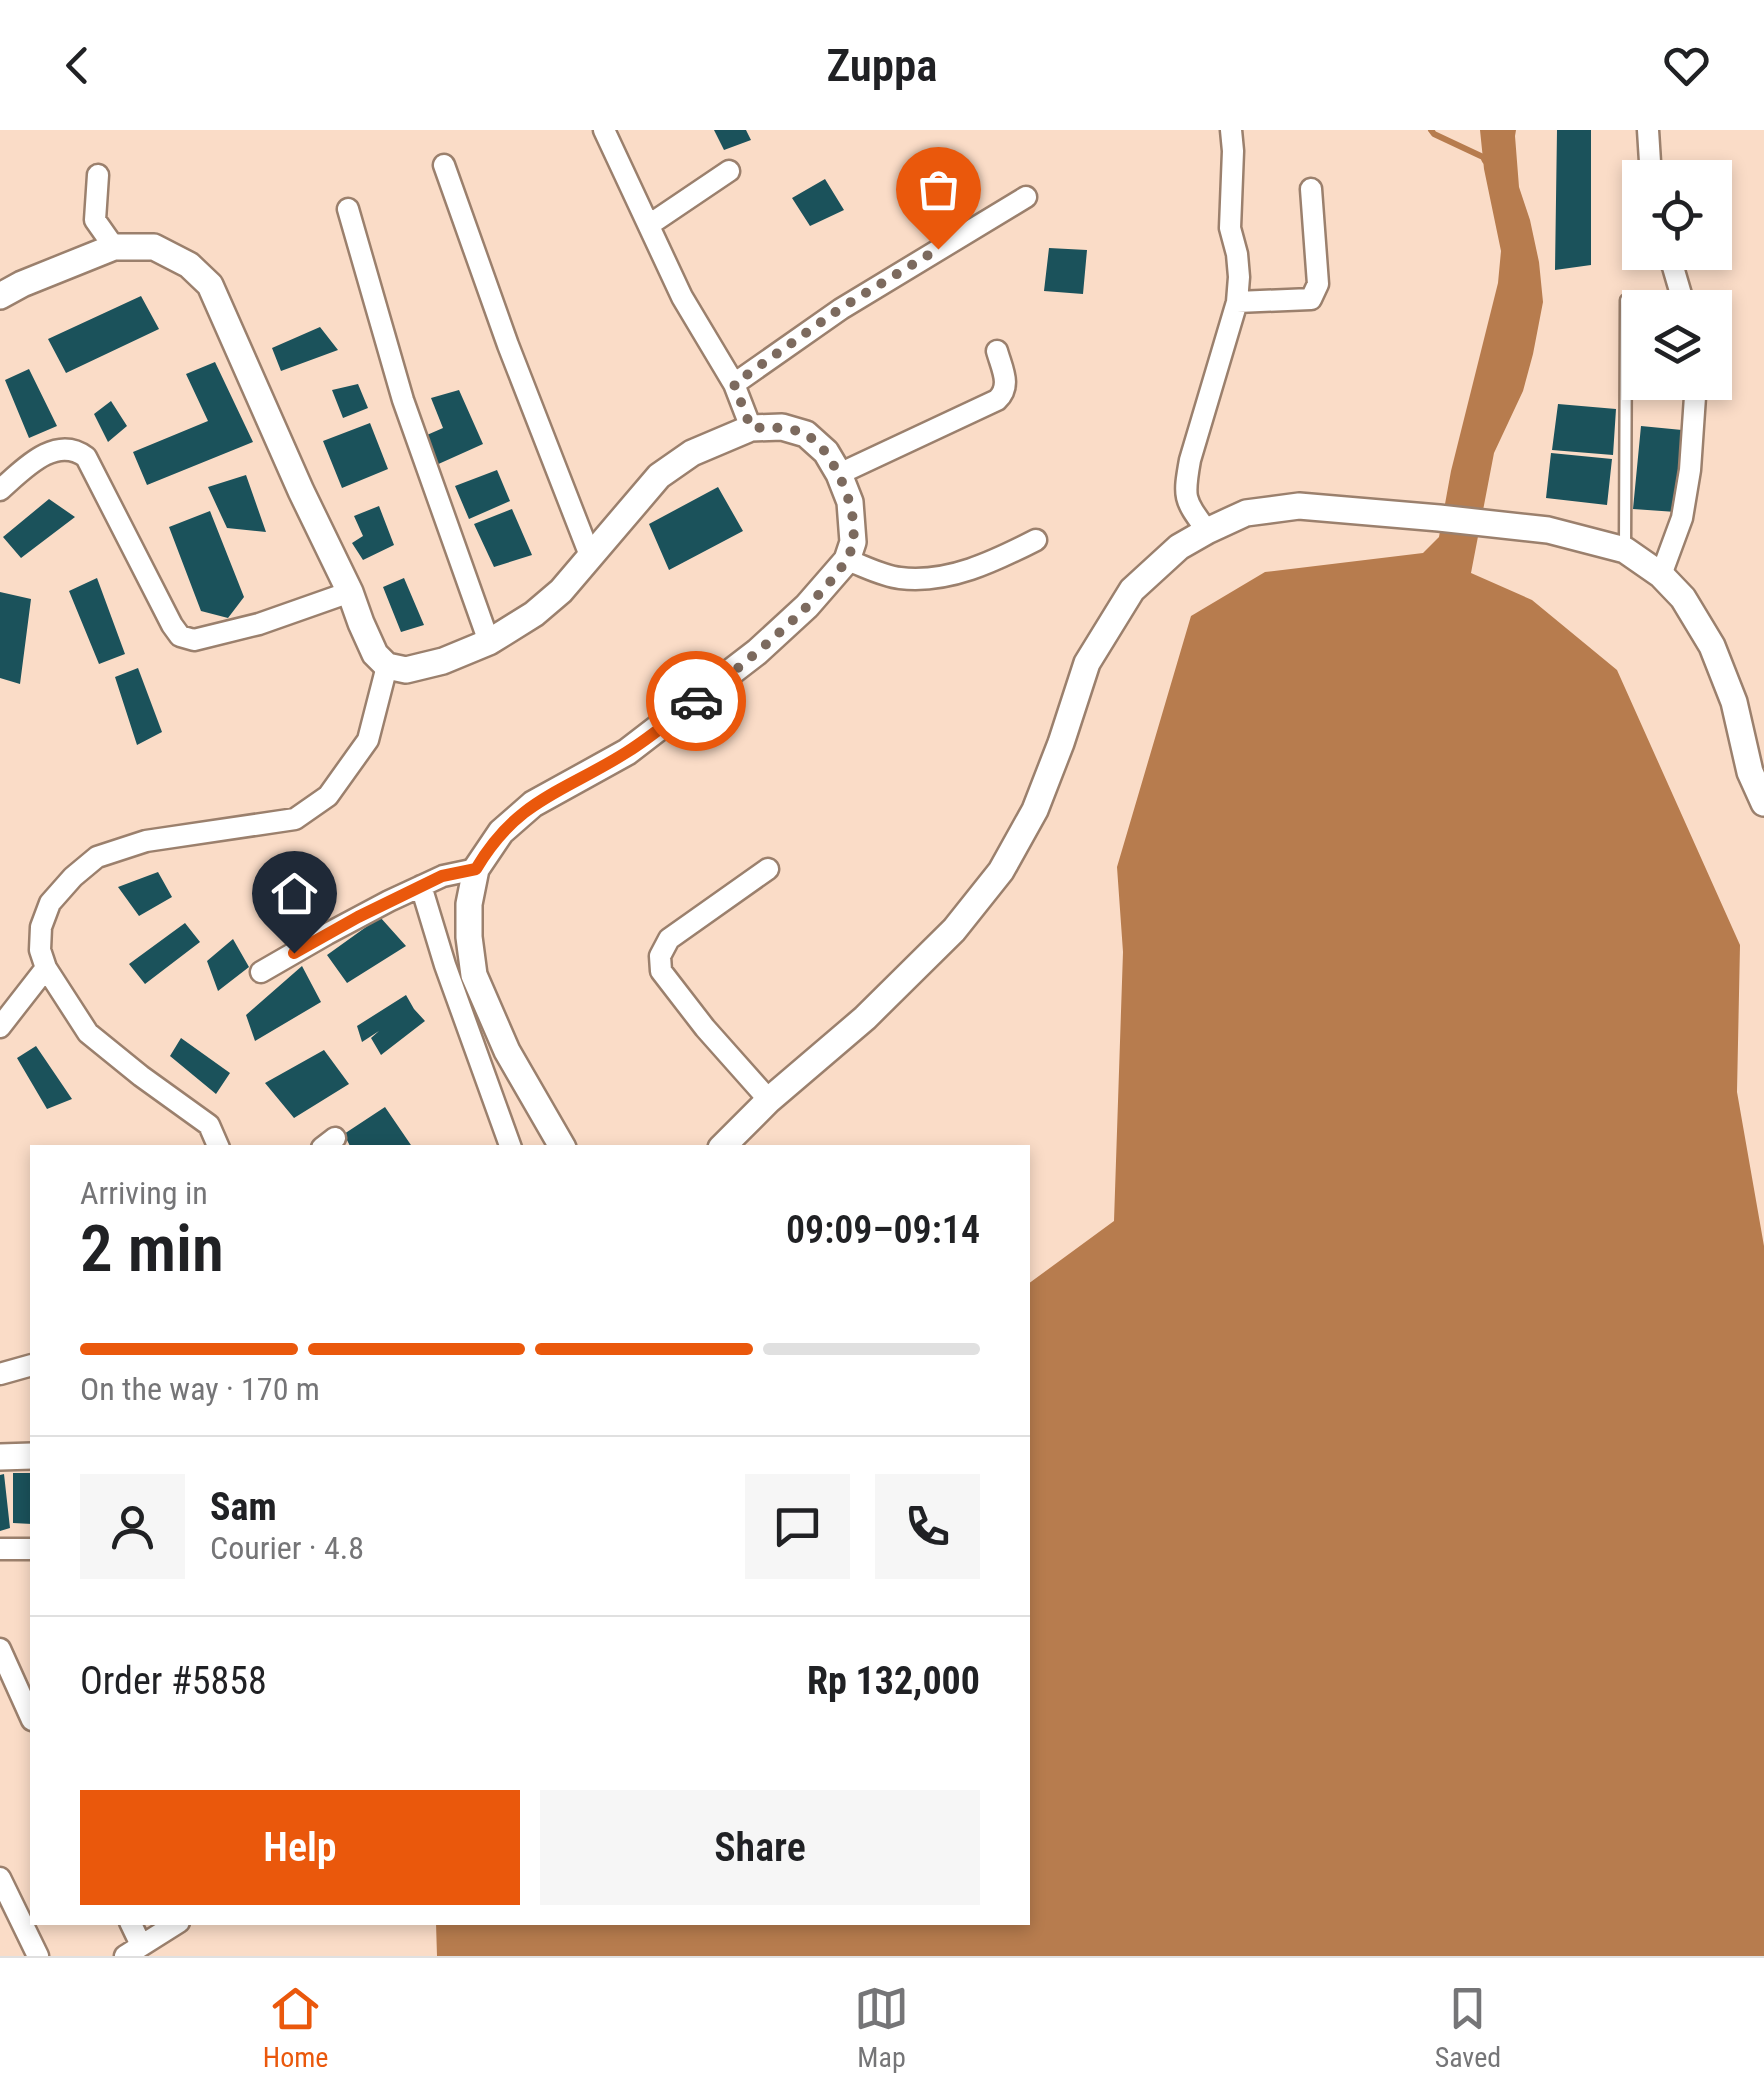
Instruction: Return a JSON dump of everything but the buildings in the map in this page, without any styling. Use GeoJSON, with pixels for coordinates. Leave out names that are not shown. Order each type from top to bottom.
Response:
{"type":"FeatureCollection","features":[{"type":"Feature","properties":{"kind":"street"},"geometry":{"type":"LineString","coordinates":[[604,130],[682,297],[734,384],[751,428]]}},
{"type":"Feature","properties":{"kind":"street"},"geometry":{"type":"LineString","coordinates":[[1207,530],[1188,504],[1186,486],[1236,302],[1238,254],[1230,228],[1231,130]]}},
{"type":"Feature","properties":{"kind":"street"},"geometry":{"type":"LineString","coordinates":[[1648,130],[1650,160]]}},
{"type":"Feature","properties":{"kind":"street"},"geometry":{"type":"LineString","coordinates":[[444,166],[591,558]]}},
{"type":"Feature","properties":{"kind":"street"},"geometry":{"type":"LineString","coordinates":[[649,226],[729,171]]}},
{"type":"Feature","properties":{"kind":"street"},"geometry":{"type":"LineString","coordinates":[[98,175],[96,220],[114,247]]}},
{"type":"Feature","properties":{"kind":"street"},"geometry":{"type":"LineString","coordinates":[[1236,302],[1311,299],[1318,284],[1311,189]]}},
{"type":"Feature","properties":{"kind":"street"},"geometry":{"type":"LineString","coordinates":[[734,384],[841,308],[1026,197]]}},
{"type":"Feature","properties":{"kind":"street"},"geometry":{"type":"LineString","coordinates":[[348,209],[402,400],[489,642]]}},
{"type":"Feature","properties":{"kind":"street"},"geometry":{"type":"LineString","coordinates":[[0,296],[114,247],[154,247],[189,265],[210,285],[376,654],[388,666],[406,670],[489,642],[534,614],[562,591],[659,476],[692,453],[751,428],[782,427],[806,434],[826,452],[850,502],[853,542],[847,560],[807,606],[703,696],[626,752],[533,804],[502,832],[476,869],[468,904],[474,974],[508,1051],[561,1145]]}},
{"type":"Feature","properties":{"kind":"street"},"geometry":{"type":"LineString","coordinates":[[839,474],[997,400],[1007,384],[997,351]]}},
{"type":"Feature","properties":{"kind":"street"},"geometry":{"type":"LineString","coordinates":[[1661,575],[1682,518],[1695,400]]}},
{"type":"Feature","properties":{"kind":"street"},"geometry":{"type":"LineString","coordinates":[[0,490],[38,458],[56,449],[75,449],[86,457],[180,636],[194,640],[260,624],[350,592]]}},
{"type":"Feature","properties":{"kind":"street"},"geometry":{"type":"LineString","coordinates":[[724,1145],[865,1018],[954,930],[1001,871],[1035,810],[1087,663],[1132,590],[1179,546],[1246,513],[1299,506],[1439,518],[1548,530],[1625,550],[1661,575],[1682,598],[1712,646],[1734,702],[1750,772],[1764,802]]}},
{"type":"Feature","properties":{"kind":"street"},"geometry":{"type":"LineString","coordinates":[[847,560],[900,578],[929,578],[985,566],[1036,540]]}},
{"type":"Feature","properties":{"kind":"street"},"geometry":{"type":"LineString","coordinates":[[219,1145],[209,1124],[88,1033],[46,968],[40,950],[41,928],[50,903],[97,857],[146,841],[296,819],[328,796],[368,740],[388,666]]}},
{"type":"Feature","properties":{"kind":"street"},"geometry":{"type":"LineString","coordinates":[[261,972],[421,886],[442,876],[476,869]]}},
{"type":"Feature","properties":{"kind":"street"},"geometry":{"type":"LineString","coordinates":[[768,869],[669,939],[660,956],[661,971],[678,994],[770,1100]]}},
{"type":"Feature","properties":{"kind":"street"},"geometry":{"type":"LineString","coordinates":[[421,886],[445,965],[511,1145]]}},
{"type":"Feature","properties":{"kind":"street"},"geometry":{"type":"LineString","coordinates":[[0,1027],[46,968]]}},
{"type":"Feature","properties":{"kind":"street"},"geometry":{"type":"LineString","coordinates":[[0,1374],[30,1369]]}},
{"type":"Feature","properties":{"kind":"street"},"geometry":{"type":"LineString","coordinates":[[0,1457],[30,1456]]}},
{"type":"Feature","properties":{"kind":"street"},"geometry":{"type":"LineString","coordinates":[[0,1549],[30,1549]]}},
{"type":"Feature","properties":{"kind":"street"},"geometry":{"type":"LineString","coordinates":[[0,1649],[30,1716]]}},
{"type":"Feature","properties":{"kind":"street"},"geometry":{"type":"LineString","coordinates":[[0,1878],[38,1956]]}},
{"type":"Feature","properties":{"kind":"street"},"geometry":{"type":"LineString","coordinates":[[130,1925],[133,1950],[175,1925]]}},
{"type":"Feature","properties":{"kind":"lane"},"geometry":{"type":"LineString","coordinates":[[1625,550],[1626,400]]}},
{"type":"Feature","properties":{"kind":"shaded area"},"geometry":{"type":"Polygon","coordinates":[[[1480,130],[1516,130],[1519,187],[1539,262],[1543,302],[1523,391],[1494,453],[1471,573],[1532,600],[1617,670],[1740,945],[1737,1092],[1764,1246],[1764,1956],[437,1956],[436,1925],[1030,1925],[1030,1283],[1114,1221],[1123,952],[1117,867],[1191,616],[1265,572],[1423,553],[1439,537],[1451,471],[1498,283],[1501,251],[1480,130]]]}},
{"type":"Feature","properties":{"kind":"waterway"},"geometry":{"type":"LineString","coordinates":[[1431,130],[1485,161]]}},
{"type":"Feature","properties":{"kind":"way so far"},"geometry":{"type":"LineString","coordinates":[[696,701],[807,606],[847,560],[853,542],[850,502],[826,452],[806,434],[782,427],[751,428],[734,384],[841,308],[938,249]]}},
{"type":"Feature","properties":{"kind":"route"},"geometry":{"type":"LineString","coordinates":[[294,953],[442,876],[476,869],[502,832],[533,804],[626,752],[696,701]]}}]}
